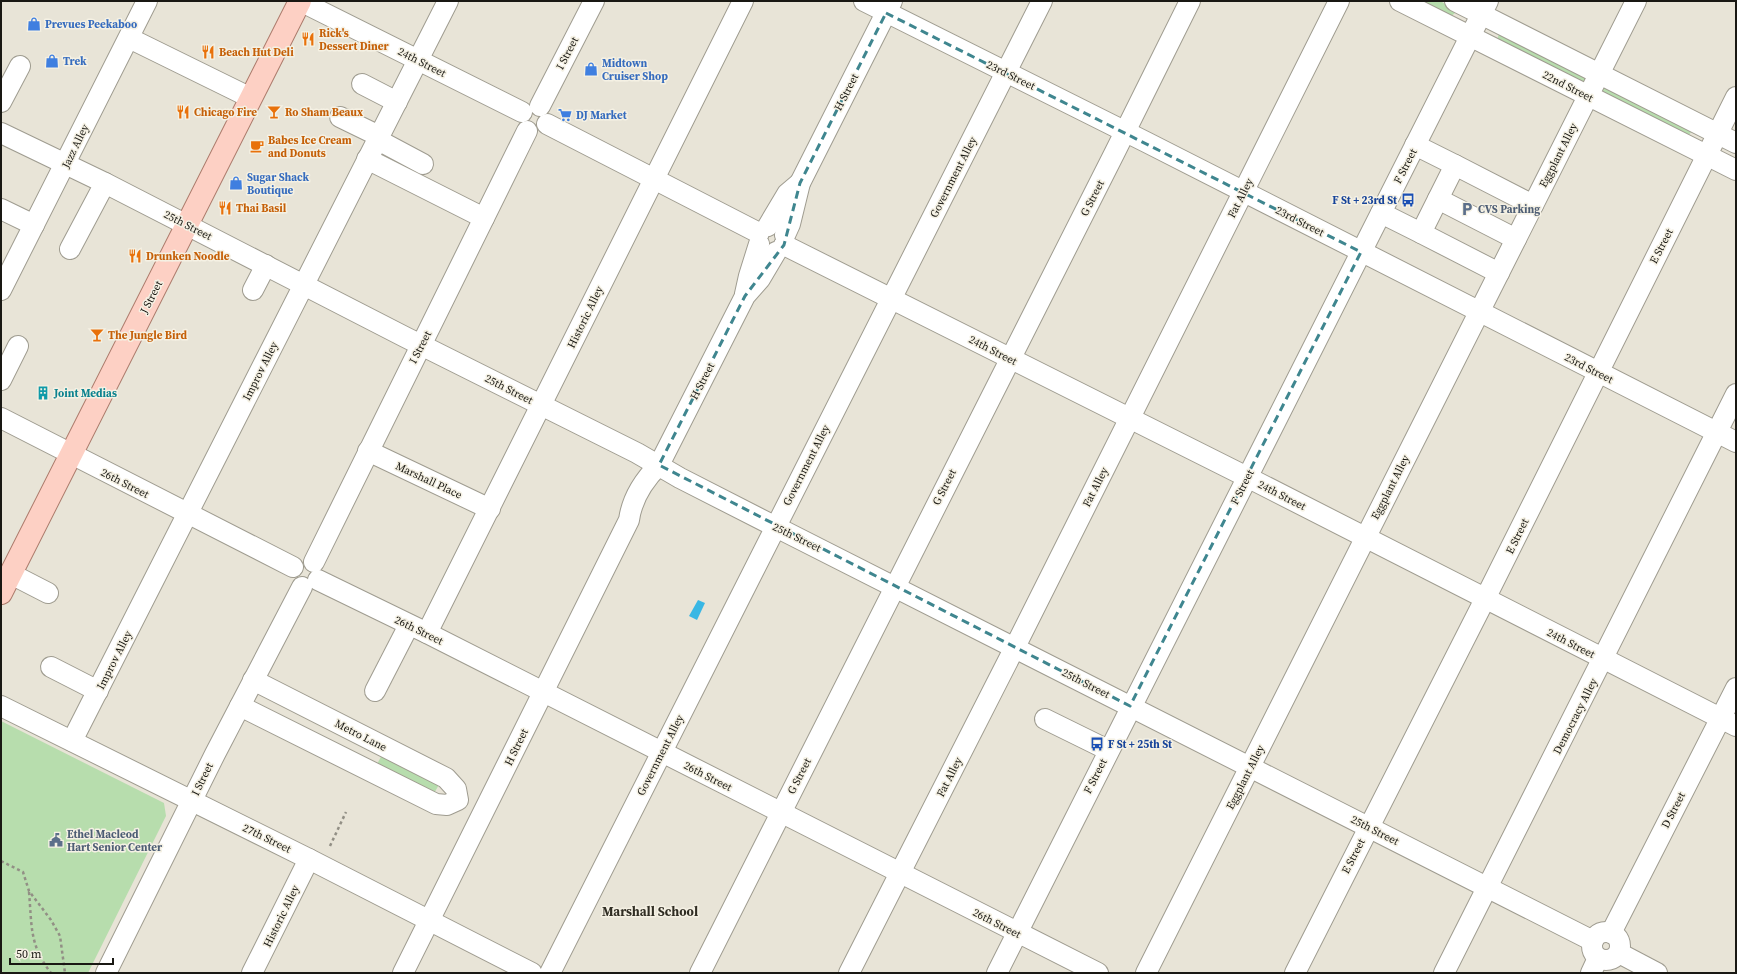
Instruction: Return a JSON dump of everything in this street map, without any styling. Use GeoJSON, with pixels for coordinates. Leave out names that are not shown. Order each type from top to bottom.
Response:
{"type":"FeatureCollection","features":[{"type":"Feature","properties":{"kind":"main road","name":"J Street"},"geometry":{"type":"LineString","coordinates":[[1,593],[300,1]]}},
{"type":"Feature","properties":{"kind":"street","name":"Jazz Alley"},"geometry":{"type":"LineString","coordinates":[[1,290],[66,164],[115,61],[147,1]]}},
{"type":"Feature","properties":{"kind":"street","name":"24th Street"},"geometry":{"type":"LineString","coordinates":[[300,1],[529,116],[536,133],[541,132],[548,124],[653,179],[1009,359],[1247,477],[1728,723]]}},
{"type":"Feature","properties":{"kind":"street","name":"Improv Alley"},"geometry":{"type":"LineString","coordinates":[[72,741],[98,691],[111,658],[188,514],[448,1]]}},
{"type":"Feature","properties":{"kind":"street","name":"I Street"},"geometry":{"type":"LineString","coordinates":[[106,973],[253,680],[311,576],[368,451],[484,218],[529,116],[594,1]]}},
{"type":"Feature","properties":{"kind":"street","name":"Historic Alley"},"geometry":{"type":"LineString","coordinates":[[427,633],[542,406],[742,1]]}},
{"type":"Feature","properties":{"kind":"street","name":"23rd Street"},"geometry":{"type":"LineString","coordinates":[[864,1],[889,7],[1006,72],[1736,442]]}},
{"type":"Feature","properties":{"kind":"street","name":"Government Alley"},"geometry":{"type":"LineString","coordinates":[[550,973],[1042,1]]}},
{"type":"Feature","properties":{"kind":"street","name":"G Street"},"geometry":{"type":"LineString","coordinates":[[700,973],[1190,1]]}},
{"type":"Feature","properties":{"kind":"street","name":"Fat Alley"},"geometry":{"type":"LineString","coordinates":[[849,973],[1015,647],[1339,1]]}},
{"type":"Feature","properties":{"kind":"street","name":"22nd Street"},"geometry":{"type":"LineString","coordinates":[[1400,1],[1736,170]]}},
{"type":"Feature","properties":{"kind":"street"},"geometry":{"type":"LineString","coordinates":[[1455,1],[1484,8],[1599,74],[1736,143]]}},
{"type":"Feature","properties":{"kind":"street","name":"Eggplant Alley"},"geometry":{"type":"LineString","coordinates":[[1146,973],[1636,1]]}},
{"type":"Feature","properties":{"kind":"street","name":"H Street"},"geometry":{"type":"LineString","coordinates":[[403,973],[629,520],[631,506],[644,479],[659,465],[745,296],[760,280],[772,239],[790,224],[800,184],[889,7]]}},
{"type":"Feature","properties":{"kind":"street","name":"F Street"},"geometry":{"type":"LineString","coordinates":[[997,973],[1141,684],[1484,8]]}},
{"type":"Feature","properties":{"kind":"street"},"geometry":{"type":"LineString","coordinates":[[132,28],[251,98]]}},
{"type":"Feature","properties":{"kind":"street"},"geometry":{"type":"LineString","coordinates":[[1,102],[20,66]]}},
{"type":"Feature","properties":{"kind":"street"},"geometry":{"type":"LineString","coordinates":[[362,84],[397,102]]}},
{"type":"Feature","properties":{"kind":"street","name":"E Street"},"geometry":{"type":"LineString","coordinates":[[1295,973],[1368,826],[1485,599],[1736,97]]}},
{"type":"Feature","properties":{"kind":"street"},"geometry":{"type":"LineString","coordinates":[[340,117],[423,164]]}},
{"type":"Feature","properties":{"kind":"street","name":"25th Street"},"geometry":{"type":"LineString","coordinates":[[1,133],[66,164],[304,284],[659,465],[776,527],[1488,888],[1594,957]]}},
{"type":"Feature","properties":{"kind":"street"},"geometry":{"type":"LineString","coordinates":[[1415,144],[1533,205]]}},
{"type":"Feature","properties":{"kind":"street"},"geometry":{"type":"LineString","coordinates":[[367,159],[484,218]]}},
{"type":"Feature","properties":{"kind":"street"},"geometry":{"type":"LineString","coordinates":[[1420,233],[1455,165]]}},
{"type":"Feature","properties":{"kind":"street"},"geometry":{"type":"LineString","coordinates":[[70,249],[104,183]]}},
{"type":"Feature","properties":{"kind":"street"},"geometry":{"type":"LineString","coordinates":[[1438,199],[1516,239]]}},
{"type":"Feature","properties":{"kind":"street"},"geometry":{"type":"LineString","coordinates":[[1,209],[34,225]]}},
{"type":"Feature","properties":{"kind":"street"},"geometry":{"type":"LineString","coordinates":[[1381,213],[1499,273]]}},
{"type":"Feature","properties":{"kind":"street"},"geometry":{"type":"LineString","coordinates":[[253,290],[266,265]]}},
{"type":"Feature","properties":{"kind":"street"},"geometry":{"type":"LineString","coordinates":[[1,380],[18,346]]}},
{"type":"Feature","properties":{"kind":"street","name":"Democracy Alley"},"geometry":{"type":"LineString","coordinates":[[1444,973],[1736,394]]}},
{"type":"Feature","properties":{"kind":"street","name":"26th Street"},"geometry":{"type":"LineString","coordinates":[[1,418],[293,567],[293,579],[311,576],[427,633],[1098,973]]}},
{"type":"Feature","properties":{"kind":"street","name":"Marshall Place"},"geometry":{"type":"LineString","coordinates":[[368,451],[490,509]]}},
{"type":"Feature","properties":{"kind":"street"},"geometry":{"type":"LineString","coordinates":[[10,574],[48,593]]}},
{"type":"Feature","properties":{"kind":"street"},"geometry":{"type":"LineString","coordinates":[[375,691],[409,625]]}},
{"type":"Feature","properties":{"kind":"street"},"geometry":{"type":"LineString","coordinates":[[51,667],[98,691]]}},
{"type":"Feature","properties":{"kind":"street","name":"Metro Lane"},"geometry":{"type":"LineString","coordinates":[[253,680],[446,778],[456,789],[458,800]]}},
{"type":"Feature","properties":{"kind":"street","name":"D Street"},"geometry":{"type":"LineString","coordinates":[[1611,933],[1728,723],[1736,688]]}},
{"type":"Feature","properties":{"kind":"street","name":"27th Street"},"geometry":{"type":"LineString","coordinates":[[1,706],[309,859],[532,973]]}},
{"type":"Feature","properties":{"kind":"street"},"geometry":{"type":"LineString","coordinates":[[240,706],[436,804],[447,805],[458,800],[483,814]]}},
{"type":"Feature","properties":{"kind":"street"},"geometry":{"type":"LineString","coordinates":[[1045,719],[1108,750]]}},
{"type":"Feature","properties":{"kind":"street","name":"Historic Alley"},"geometry":{"type":"LineString","coordinates":[[252,973],[309,859]]}},
{"type":"Feature","properties":{"kind":"street"},"geometry":{"type":"LineString","coordinates":[[1602,933],[1611,933],[1619,940],[1619,953],[1610,960],[1594,957],[1602,933]]}},
{"type":"Feature","properties":{"kind":"street"},"geometry":{"type":"LineString","coordinates":[[1619,953],[1657,973]]}},
{"type":"Feature","properties":{"kind":"path"},"geometry":{"type":"LineString","coordinates":[[330,846],[346,812]]}},
{"type":"Feature","properties":{"kind":"path"},"geometry":{"type":"LineString","coordinates":[[1,861],[23,872],[29,891],[32,935],[44,963],[51,973]]}},
{"type":"Feature","properties":{"kind":"path"},"geometry":{"type":"LineString","coordinates":[[29,891],[52,920],[60,936],[66,973]]}},
{"type":"Feature","properties":{"kind":"highlighted area"},"geometry":{"type":"Polygon","coordinates":[[[886,13],[1361,252],[1130,706],[659,465],[745,296],[784,245],[800,183],[886,13]]]}},
{"type":"Feature","properties":{"kind":"green space"},"geometry":{"type":"Polygon","coordinates":[[[1417,1],[1440,1],[1453,8],[1455,13],[1450,17],[1417,1]]]}},
{"type":"Feature","properties":{"kind":"green space"},"geometry":{"type":"Polygon","coordinates":[[[1499,34],[1587,76],[1586,84],[1497,40],[1499,34]]]}},
{"type":"Feature","properties":{"kind":"green space"},"geometry":{"type":"Polygon","coordinates":[[[1602,86],[1692,131],[1688,136],[1599,90],[1602,86]]]}},
{"type":"Feature","properties":{"kind":"green space"},"geometry":{"type":"Polygon","coordinates":[[[1,721],[164,803],[166,816],[88,973],[5,973],[1,971],[1,721]]]}},
{"type":"Feature","properties":{"kind":"green space"},"geometry":{"type":"Polygon","coordinates":[[[384,751],[441,781],[432,797],[375,768],[384,751]]]}},
{"type":"Feature","properties":{"kind":"water"},"geometry":{"type":"Polygon","coordinates":[[[698,600],[705,603],[697,620],[689,616],[698,600]]]}},
{"type":"Feature","properties":{"kind":"place","name":"Prevues Peekaboo"},"geometry":{"type":"Point","coordinates":[34,24]}},
{"type":"Feature","properties":{"kind":"place","name":"Rick's Dessert Diner"},"geometry":{"type":"Point","coordinates":[308,39]}},
{"type":"Feature","properties":{"kind":"place","name":"Beach Hut Deli"},"geometry":{"type":"Point","coordinates":[208,52]}},
{"type":"Feature","properties":{"kind":"place","name":"Trek"},"geometry":{"type":"Point","coordinates":[52,61]}},
{"type":"Feature","properties":{"kind":"place","name":"Midtown Cruiser Shop"},"geometry":{"type":"Point","coordinates":[591,69]}},
{"type":"Feature","properties":{"kind":"place","name":"Chicago Fire"},"geometry":{"type":"Point","coordinates":[183,112]}},
{"type":"Feature","properties":{"kind":"place","name":"Ro Sham Beaux"},"geometry":{"type":"Point","coordinates":[274,112]}},
{"type":"Feature","properties":{"kind":"place","name":"DJ Market"},"geometry":{"type":"Point","coordinates":[565,115]}},
{"type":"Feature","properties":{"kind":"place","name":"Babes Ice Cream and Donuts"},"geometry":{"type":"Point","coordinates":[257,146]}},
{"type":"Feature","properties":{"kind":"place","name":"Sugar Shack Boutique"},"geometry":{"type":"Point","coordinates":[236,183]}},
{"type":"Feature","properties":{"kind":"place","name":"F St + 23rd St"},"geometry":{"type":"Point","coordinates":[1408,200]}},
{"type":"Feature","properties":{"kind":"place","name":"Thai Basil"},"geometry":{"type":"Point","coordinates":[225,208]}},
{"type":"Feature","properties":{"kind":"place","name":"CVS Parking"},"geometry":{"type":"Point","coordinates":[1467,209]}},
{"type":"Feature","properties":{"kind":"place","name":"Drunken Noodle"},"geometry":{"type":"Point","coordinates":[135,256]}},
{"type":"Feature","properties":{"kind":"place","name":"The Jungle Bird"},"geometry":{"type":"Point","coordinates":[97,335]}},
{"type":"Feature","properties":{"kind":"place","name":"Joint Medias"},"geometry":{"type":"Point","coordinates":[43,393]}},
{"type":"Feature","properties":{"kind":"place","name":"F St + 25th St"},"geometry":{"type":"Point","coordinates":[1097,744]}},
{"type":"Feature","properties":{"kind":"place","name":"Ethel Macleod Hart Senior Center"},"geometry":{"type":"Point","coordinates":[56,840]}},
{"type":"Feature","properties":{"kind":"district","name":"Marshall School"},"geometry":{"type":"Point","coordinates":[650,911]}}]}
